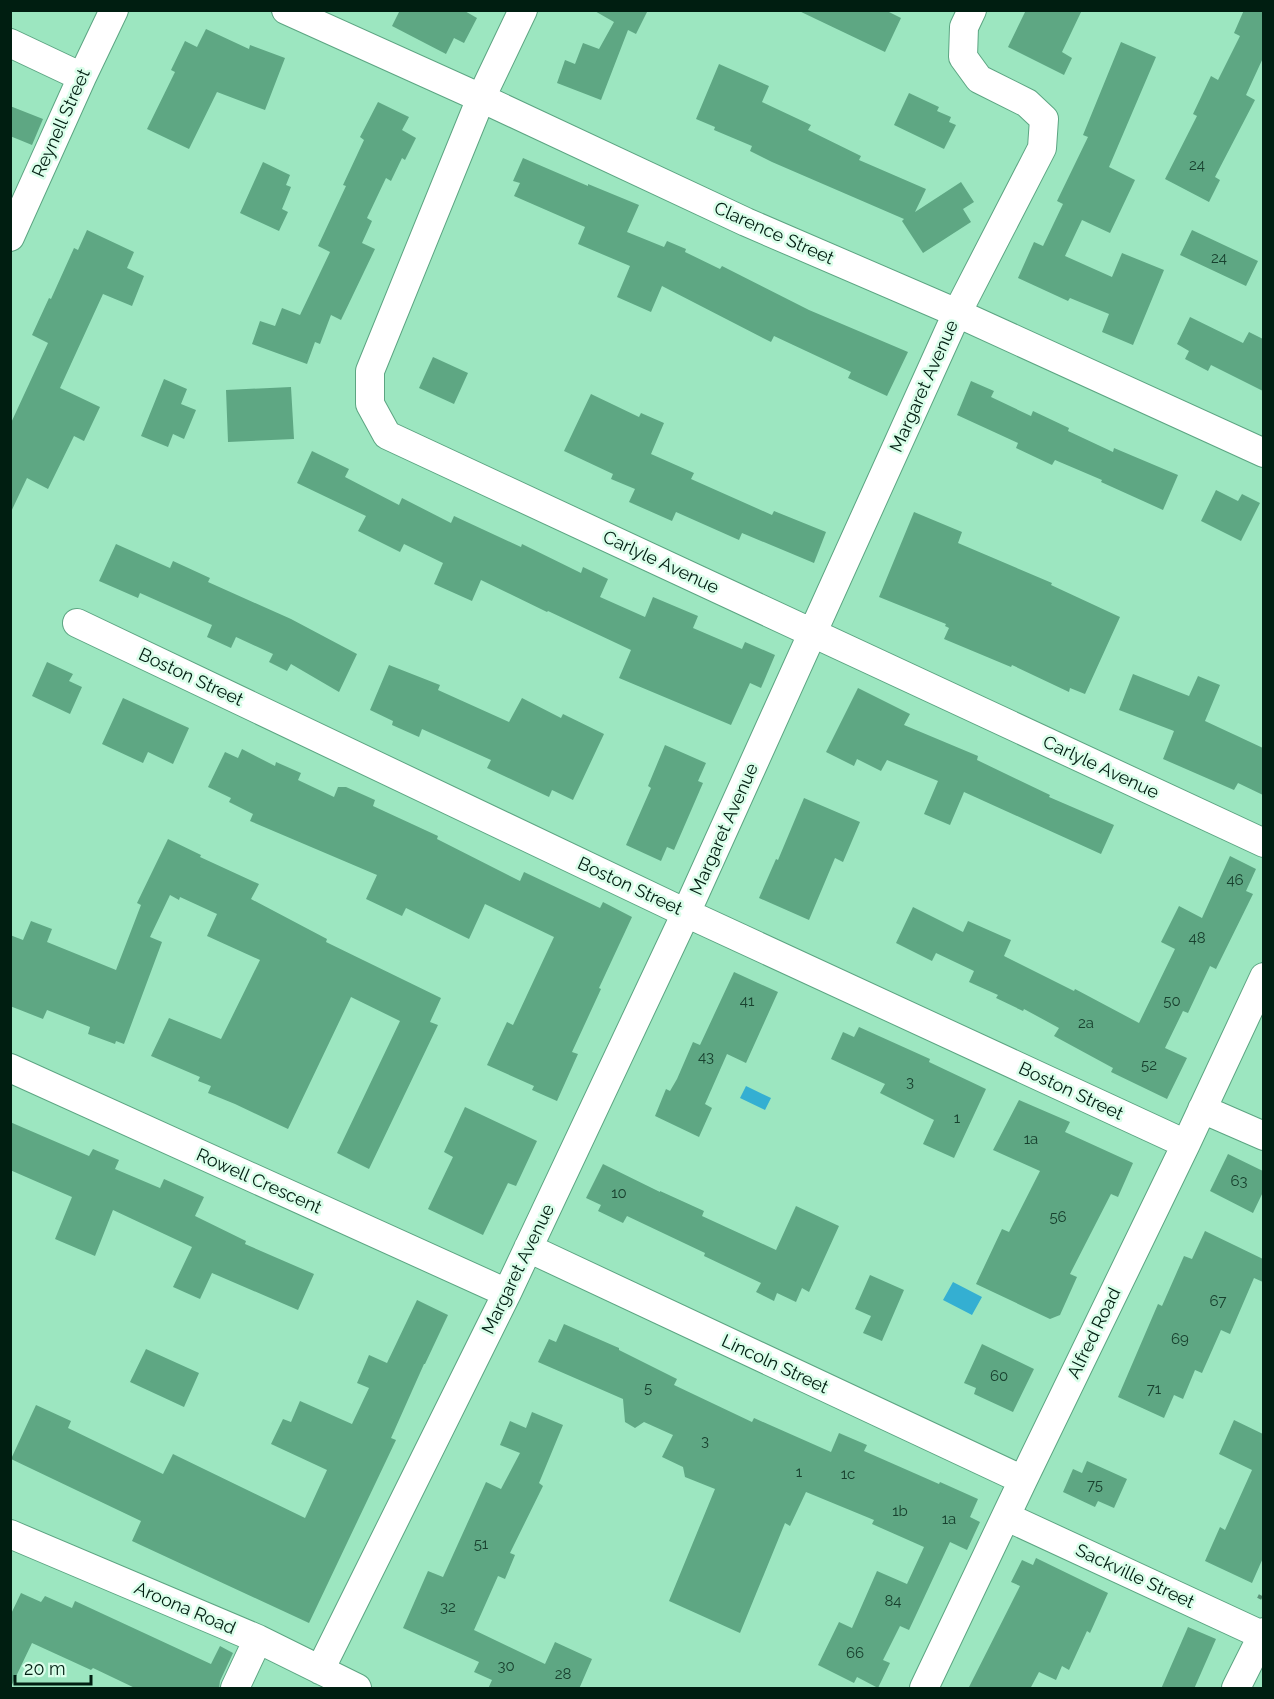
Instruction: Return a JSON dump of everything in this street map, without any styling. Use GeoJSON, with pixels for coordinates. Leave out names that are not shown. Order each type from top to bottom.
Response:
{"type":"FeatureCollection","features":[{"type":"Feature","properties":{"kind":"street","name":"Reynell Street"},"geometry":{"type":"LineString","coordinates":[[10,237],[114,10]]}},
{"type":"Feature","properties":{"kind":"street","name":"Clarence Street"},"geometry":{"type":"LineString","coordinates":[[286,10],[746,222],[957,313],[1263,453]]}},
{"type":"Feature","properties":{"kind":"street","name":"Carlyle Avenue"},"geometry":{"type":"LineString","coordinates":[[523,10],[481,98],[370,371],[370,404],[387,435],[1263,843]]}},
{"type":"Feature","properties":{"kind":"street","name":"Margaret Avenue"},"geometry":{"type":"LineString","coordinates":[[320,1670],[507,1293],[686,913],[957,313],[1042,148],[1044,119],[1028,103],[979,79],[963,57],[964,27],[972,10]]}},
{"type":"Feature","properties":{"kind":"street"},"geometry":{"type":"LineString","coordinates":[[10,44],[82,77]]}},
{"type":"Feature","properties":{"kind":"street","name":"Boston Street"},"geometry":{"type":"LineString","coordinates":[[77,623],[686,913],[1186,1144]]}},
{"type":"Feature","properties":{"kind":"street","name":"Alfred Road"},"geometry":{"type":"LineString","coordinates":[[924,1689],[1186,1144],[1263,977]]}},
{"type":"Feature","properties":{"kind":"street","name":"Rowell Crescent"},"geometry":{"type":"LineString","coordinates":[[10,1068],[507,1293]]}},
{"type":"Feature","properties":{"kind":"street"},"geometry":{"type":"LineString","coordinates":[[1202,1109],[1263,1136]]}},
{"type":"Feature","properties":{"kind":"street","name":"Lincoln Street"},"geometry":{"type":"LineString","coordinates":[[528,1248],[1023,1480]]}},
{"type":"Feature","properties":{"kind":"street","name":"Sackville Street"},"geometry":{"type":"LineString","coordinates":[[1007,1517],[1263,1634]]}},
{"type":"Feature","properties":{"kind":"street","name":"Aroona Road"},"geometry":{"type":"LineString","coordinates":[[11,1536],[258,1639],[357,1689]]}},
{"type":"Feature","properties":{"kind":"street"},"geometry":{"type":"LineString","coordinates":[[1236,1689],[1263,1634]]}},
{"type":"Feature","properties":{"kind":"street"},"geometry":{"type":"LineString","coordinates":[[235,1689],[258,1639]]}},
{"type":"Feature","properties":{"kind":"path"},"geometry":{"type":"LineString","coordinates":[[1258,1596],[1263,1599]]}},
{"type":"Feature","properties":{"kind":"water"},"geometry":{"type":"Polygon","coordinates":[[[746,1086],[771,1098],[765,1110],[740,1098],[746,1086]]]}},
{"type":"Feature","properties":{"kind":"water"},"geometry":{"type":"Polygon","coordinates":[[[953,1282],[982,1297],[972,1315],[943,1300],[953,1282]]]}},
{"type":"Feature","properties":{"kind":"building"},"geometry":{"type":"Polygon","coordinates":[[[400,10],[463,10],[477,18],[464,43],[454,38],[446,54],[392,26],[400,10]]]}},
{"type":"Feature","properties":{"kind":"building"},"geometry":{"type":"Polygon","coordinates":[[[593,10],[648,10],[636,34],[628,30],[601,100],[557,83],[565,60],[575,64],[583,43],[599,49],[614,22],[593,10]]]}},
{"type":"Feature","properties":{"kind":"building"},"geometry":{"type":"Polygon","coordinates":[[[797,10],[885,10],[901,18],[885,52],[797,10]]]}},
{"type":"Feature","properties":{"kind":"building"},"geometry":{"type":"Polygon","coordinates":[[[1026,10],[1082,10],[1062,52],[1072,58],[1064,75],[1008,47],[1026,10]]]}},
{"type":"Feature","properties":{"kind":"building"},"geometry":{"type":"Polygon","coordinates":[[[1244,10],[1263,10],[1263,58],[1246,95],[1255,100],[1215,177],[1220,180],[1209,202],[1165,179],[1197,116],[1193,114],[1211,76],[1218,80],[1240,36],[1234,33],[1244,10]]]}},
{"type":"Feature","properties":{"kind":"building"},"geometry":{"type":"Polygon","coordinates":[[[206,29],[249,49],[250,45],[285,58],[265,110],[217,92],[189,149],[147,129],[175,72],[171,70],[185,41],[197,47],[206,29]]]}},
{"type":"Feature","properties":{"kind":"building"},"geometry":{"type":"Polygon","coordinates":[[[1121,42],[1156,57],[1109,167],[1135,180],[1110,233],[1082,220],[1065,256],[1112,277],[1122,253],[1164,270],[1133,345],[1102,332],[1109,314],[1070,298],[1068,301],[1018,278],[1034,242],[1043,246],[1063,204],[1057,201],[1088,137],[1083,135],[1121,42]]]}},
{"type":"Feature","properties":{"kind":"building"},"geometry":{"type":"Polygon","coordinates":[[[719,64],[769,86],[762,102],[811,125],[808,130],[861,156],[859,160],[926,189],[915,212],[961,182],[974,202],[963,209],[971,222],[923,253],[902,221],[904,219],[772,162],[750,151],[752,146],[714,130],[715,127],[696,119],[719,64]]]}},
{"type":"Feature","properties":{"kind":"building"},"geometry":{"type":"Polygon","coordinates":[[[909,93],[939,107],[937,111],[951,117],[949,122],[956,125],[944,149],[894,125],[909,93]]]}},
{"type":"Feature","properties":{"kind":"building"},"geometry":{"type":"Polygon","coordinates":[[[378,102],[409,117],[402,130],[416,138],[405,160],[402,158],[391,181],[386,178],[367,218],[372,221],[362,243],[375,249],[341,320],[331,315],[320,344],[315,342],[307,364],[252,344],[260,321],[275,326],[282,308],[300,315],[330,252],[318,246],[346,186],[343,185],[364,140],[360,137],[378,102]]]}},
{"type":"Feature","properties":{"kind":"building"},"geometry":{"type":"Polygon","coordinates":[[[10,106],[43,119],[32,145],[10,136],[10,106]]]}},
{"type":"Feature","properties":{"kind":"building"},"geometry":{"type":"Polygon","coordinates":[[[523,158],[639,205],[627,232],[664,247],[667,241],[686,249],[685,252],[720,269],[722,266],[809,310],[908,352],[887,396],[848,378],[851,372],[774,336],[771,342],[662,286],[651,312],[617,297],[630,266],[578,244],[585,227],[514,196],[520,183],[513,181],[523,158]]]}},
{"type":"Feature","properties":{"kind":"building"},"geometry":{"type":"Polygon","coordinates":[[[263,162],[290,175],[286,185],[291,187],[282,209],[288,212],[279,231],[240,213],[263,162]]]}},
{"type":"Feature","properties":{"kind":"building"},"geometry":{"type":"Polygon","coordinates":[[[87,230],[134,252],[127,268],[144,276],[132,306],[103,294],[60,388],[100,407],[84,441],[74,436],[48,489],[27,478],[10,514],[10,425],[48,343],[32,335],[74,248],[78,250],[87,230]]]}},
{"type":"Feature","properties":{"kind":"building"},"geometry":{"type":"Polygon","coordinates":[[[1192,230],[1258,261],[1246,286],[1180,255],[1192,230]]]}},
{"type":"Feature","properties":{"kind":"building"},"geometry":{"type":"Polygon","coordinates":[[[1190,317],[1243,343],[1249,332],[1263,339],[1263,391],[1211,365],[1208,371],[1185,359],[1189,351],[1177,344],[1190,317]]]}},
{"type":"Feature","properties":{"kind":"building"},"geometry":{"type":"Polygon","coordinates":[[[433,357],[468,373],[454,404],[419,388],[433,357]]]}},
{"type":"Feature","properties":{"kind":"building"},"geometry":{"type":"Polygon","coordinates":[[[164,379],[187,389],[181,404],[196,410],[184,439],[173,434],[168,447],[141,436],[164,379]]]}},
{"type":"Feature","properties":{"kind":"building"},"geometry":{"type":"Polygon","coordinates":[[[971,381],[994,391],[991,397],[1031,416],[1033,411],[1069,428],[1068,431],[1113,452],[1114,448],[1178,475],[1163,510],[1055,460],[1052,465],[1016,448],[1018,443],[957,415],[971,381]]]}},
{"type":"Feature","properties":{"kind":"building"},"geometry":{"type":"Polygon","coordinates":[[[291,387],[294,439],[228,442],[226,390],[291,387]]]}},
{"type":"Feature","properties":{"kind":"building"},"geometry":{"type":"Polygon","coordinates":[[[591,394],[639,417],[641,413],[664,423],[651,454],[694,473],[691,479],[772,515],[774,511],[826,532],[814,563],[742,533],[739,540],[676,512],[672,521],[629,502],[635,489],[611,479],[613,474],[564,451],[591,394]]]}},
{"type":"Feature","properties":{"kind":"building"},"geometry":{"type":"Polygon","coordinates":[[[312,451],[349,469],[345,477],[399,505],[402,498],[451,523],[454,516],[521,547],[522,544],[581,573],[583,567],[608,579],[600,597],[645,617],[653,597],[698,616],[693,628],[742,649],[745,642],[775,655],[761,688],[750,683],[731,725],[619,678],[631,650],[481,580],[472,601],[434,584],[443,563],[404,544],[400,552],[358,531],[366,516],[297,483],[312,451]]]}},
{"type":"Feature","properties":{"kind":"building"},"geometry":{"type":"Polygon","coordinates":[[[1216,490],[1238,501],[1242,494],[1260,503],[1241,541],[1201,521],[1216,490]]]}},
{"type":"Feature","properties":{"kind":"building"},"geometry":{"type":"Polygon","coordinates":[[[914,512],[962,532],[958,543],[1052,583],[1051,585],[1120,617],[1085,694],[1070,688],[1069,692],[1012,665],[1011,667],[944,639],[949,628],[945,626],[946,624],[879,597],[914,512]]]}},
{"type":"Feature","properties":{"kind":"building"},"geometry":{"type":"Polygon","coordinates":[[[116,544],[170,568],[173,561],[210,578],[208,582],[291,619],[357,654],[339,692],[291,664],[287,671],[269,662],[273,654],[236,637],[231,648],[207,637],[212,625],[140,593],[138,598],[99,581],[116,544]]]}},
{"type":"Feature","properties":{"kind":"building"},"geometry":{"type":"Polygon","coordinates":[[[47,662],[73,674],[69,681],[82,687],[70,714],[32,696],[47,662]]]}},
{"type":"Feature","properties":{"kind":"building"},"geometry":{"type":"Polygon","coordinates":[[[389,665],[440,685],[438,690],[509,722],[522,698],[561,718],[563,714],[604,734],[573,800],[552,790],[549,797],[487,768],[491,760],[422,729],[419,737],[392,725],[393,721],[370,710],[389,665]]]}},
{"type":"Feature","properties":{"kind":"building"},"geometry":{"type":"Polygon","coordinates":[[[1133,674],[1189,696],[1198,676],[1220,685],[1205,721],[1263,748],[1263,795],[1238,783],[1234,790],[1163,759],[1174,731],[1119,710],[1133,674]]]}},
{"type":"Feature","properties":{"kind":"building"},"geometry":{"type":"Polygon","coordinates":[[[858,688],[910,714],[904,725],[978,756],[977,760],[1050,795],[1049,797],[1114,825],[1101,854],[964,792],[950,825],[924,814],[938,781],[887,760],[881,771],[857,759],[854,766],[826,752],[858,688]]]}},
{"type":"Feature","properties":{"kind":"building"},"geometry":{"type":"Polygon","coordinates":[[[123,698],[189,728],[173,764],[148,752],[143,763],[102,744],[123,698]]]}},
{"type":"Feature","properties":{"kind":"building"},"geometry":{"type":"Polygon","coordinates":[[[665,745],[706,763],[698,781],[703,783],[674,850],[667,847],[661,861],[626,845],[651,788],[648,786],[665,745]]]}},
{"type":"Feature","properties":{"kind":"building"},"geometry":{"type":"Polygon","coordinates":[[[242,749],[275,766],[276,762],[301,773],[298,780],[334,797],[338,787],[346,787],[375,800],[373,806],[438,836],[437,839],[520,881],[524,872],[600,908],[603,902],[632,917],[572,1052],[578,1054],[557,1101],[532,1090],[534,1086],[487,1065],[507,1022],[513,1025],[554,937],[485,904],[469,939],[406,908],[402,916],[366,899],[377,875],[250,821],[253,814],[229,802],[231,798],[208,787],[225,752],[238,758],[242,749]]]}},
{"type":"Feature","properties":{"kind":"building"},"geometry":{"type":"Polygon","coordinates":[[[804,798],[860,822],[843,862],[835,858],[809,920],[759,898],[804,798]]]}},
{"type":"Feature","properties":{"kind":"building"},"geometry":{"type":"Polygon","coordinates":[[[168,839],[201,855],[200,857],[259,884],[251,899],[327,939],[326,942],[441,998],[430,1022],[438,1025],[369,1169],[337,1153],[400,1021],[351,997],[288,1129],[208,1093],[211,1086],[198,1081],[200,1077],[151,1056],[169,1018],[221,1039],[260,960],[207,936],[217,914],[180,897],[179,900],[170,895],[150,937],[162,942],[124,1044],[116,1041],[115,1044],[88,1034],[90,1027],[47,1010],[43,1019],[10,1006],[10,935],[23,940],[31,921],[52,929],[47,942],[116,970],[141,905],[137,903],[168,839]]]}},
{"type":"Feature","properties":{"kind":"building"},"geometry":{"type":"Polygon","coordinates":[[[1230,856],[1256,869],[1246,891],[1253,894],[1216,969],[1210,966],[1188,1013],[1183,1011],[1165,1048],[1187,1058],[1167,1099],[1111,1072],[1113,1068],[1054,1036],[1059,1028],[1024,1009],[1023,1011],[996,998],[998,995],[969,982],[974,971],[936,953],[932,961],[896,943],[913,907],[963,932],[968,921],[1011,940],[1004,956],[1074,991],[1075,989],[1139,1023],[1175,949],[1161,942],[1179,906],[1202,918],[1230,856]]]}},
{"type":"Feature","properties":{"kind":"building"},"geometry":{"type":"Polygon","coordinates":[[[734,972],[778,992],[746,1063],[727,1054],[705,1104],[712,1108],[699,1137],[655,1116],[666,1089],[670,1091],[677,1079],[693,1042],[700,1045],[734,972]]]}},
{"type":"Feature","properties":{"kind":"building"},"geometry":{"type":"Polygon","coordinates":[[[859,1027],[930,1059],[929,1062],[986,1089],[954,1158],[923,1144],[934,1120],[880,1093],[885,1084],[831,1059],[843,1032],[854,1037],[859,1027]]]}},
{"type":"Feature","properties":{"kind":"building"},"geometry":{"type":"Polygon","coordinates":[[[1019,1100],[1070,1122],[1065,1132],[1133,1163],[1118,1197],[1111,1194],[1070,1274],[1077,1277],[1060,1315],[1050,1319],[976,1284],[1002,1229],[1009,1232],[1040,1171],[993,1150],[1019,1100]]]}},
{"type":"Feature","properties":{"kind":"building"},"geometry":{"type":"Polygon","coordinates":[[[465,1107],[537,1141],[516,1186],[508,1183],[483,1235],[428,1209],[453,1157],[444,1152],[465,1107]]]}},
{"type":"Feature","properties":{"kind":"building"},"geometry":{"type":"Polygon","coordinates":[[[10,1122],[89,1156],[93,1149],[119,1160],[115,1169],[160,1188],[164,1179],[204,1197],[195,1216],[246,1241],[245,1244],[314,1274],[298,1310],[212,1273],[200,1299],[173,1287],[192,1247],[113,1210],[95,1256],[55,1239],[72,1197],[10,1170],[10,1122]]]}},
{"type":"Feature","properties":{"kind":"building"},"geometry":{"type":"Polygon","coordinates":[[[1228,1154],[1263,1171],[1263,1192],[1253,1213],[1210,1191],[1228,1154]]]}},
{"type":"Feature","properties":{"kind":"building"},"geometry":{"type":"Polygon","coordinates":[[[603,1164],[704,1211],[702,1216],[776,1250],[796,1206],[839,1226],[809,1292],[802,1288],[796,1302],[777,1293],[774,1301],[756,1292],[761,1283],[704,1256],[705,1253],[627,1216],[623,1223],[598,1211],[601,1205],[586,1198],[603,1164]]]}},
{"type":"Feature","properties":{"kind":"building"},"geometry":{"type":"Polygon","coordinates":[[[1205,1231],[1263,1259],[1263,1282],[1254,1278],[1230,1334],[1221,1330],[1202,1373],[1195,1370],[1183,1399],[1174,1395],[1164,1418],[1118,1397],[1158,1304],[1162,1306],[1184,1256],[1192,1259],[1205,1231]]]}},
{"type":"Feature","properties":{"kind":"building"},"geometry":{"type":"Polygon","coordinates":[[[870,1275],[904,1290],[882,1341],[863,1333],[871,1316],[855,1309],[870,1275]]]}},
{"type":"Feature","properties":{"kind":"building"},"geometry":{"type":"Polygon","coordinates":[[[417,1300],[448,1315],[391,1438],[396,1440],[309,1623],[132,1541],[141,1521],[11,1459],[36,1405],[71,1421],[68,1428],[163,1474],[173,1454],[305,1518],[327,1470],[271,1444],[283,1419],[291,1422],[300,1401],[352,1424],[369,1388],[357,1383],[369,1355],[387,1363],[417,1300]]]}},
{"type":"Feature","properties":{"kind":"building"},"geometry":{"type":"Polygon","coordinates":[[[564,1324],[619,1348],[677,1379],[674,1385],[752,1422],[754,1418],[831,1452],[839,1433],[867,1445],[864,1451],[978,1499],[970,1517],[980,1522],[967,1550],[950,1542],[909,1630],[900,1626],[883,1660],[890,1663],[878,1688],[857,1677],[854,1683],[818,1665],[839,1622],[852,1628],[877,1571],[907,1584],[924,1547],[872,1524],[874,1520],[806,1492],[790,1526],[785,1523],[740,1633],[669,1601],[715,1489],[685,1477],[683,1467],[662,1457],[673,1435],[644,1422],[635,1428],[625,1422],[623,1399],[538,1362],[549,1339],[556,1342],[564,1324]]]}},
{"type":"Feature","properties":{"kind":"building"},"geometry":{"type":"Polygon","coordinates":[[[982,1344],[1034,1369],[1013,1412],[974,1394],[976,1388],[964,1383],[982,1344]]]}},
{"type":"Feature","properties":{"kind":"building"},"geometry":{"type":"Polygon","coordinates":[[[146,1349],[199,1373],[184,1407],[130,1382],[146,1349]]]}},
{"type":"Feature","properties":{"kind":"building"},"geometry":{"type":"Polygon","coordinates":[[[532,1412],[563,1425],[539,1483],[543,1486],[510,1553],[515,1555],[505,1579],[498,1576],[474,1630],[545,1664],[555,1642],[592,1659],[579,1689],[488,1689],[492,1680],[474,1672],[479,1662],[403,1628],[428,1571],[443,1577],[486,1482],[501,1489],[520,1453],[500,1445],[510,1421],[526,1428],[532,1412]]]}},
{"type":"Feature","properties":{"kind":"building"},"geometry":{"type":"Polygon","coordinates":[[[1234,1420],[1263,1434],[1263,1558],[1252,1583],[1205,1561],[1220,1527],[1225,1530],[1252,1470],[1219,1454],[1234,1420]]]}},
{"type":"Feature","properties":{"kind":"building"},"geometry":{"type":"Polygon","coordinates":[[[1087,1461],[1127,1479],[1114,1508],[1098,1501],[1095,1507],[1063,1492],[1073,1469],[1082,1473],[1087,1461]]]}},
{"type":"Feature","properties":{"kind":"building"},"geometry":{"type":"Polygon","coordinates":[[[1036,1558],[1108,1593],[1090,1633],[1087,1631],[1069,1670],[1062,1666],[1056,1680],[1039,1672],[1030,1689],[968,1689],[1020,1586],[1011,1582],[1022,1560],[1033,1565],[1036,1558]]]}},
{"type":"Feature","properties":{"kind":"building"},"geometry":{"type":"Polygon","coordinates":[[[21,1593],[41,1602],[45,1596],[72,1608],[75,1601],[211,1664],[220,1646],[233,1653],[220,1681],[219,1689],[137,1689],[32,1643],[10,1689],[10,1616],[21,1593]]]}},
{"type":"Feature","properties":{"kind":"building"},"geometry":{"type":"Polygon","coordinates":[[[1188,1627],[1216,1639],[1194,1689],[1161,1689],[1188,1627]]]}}]}
